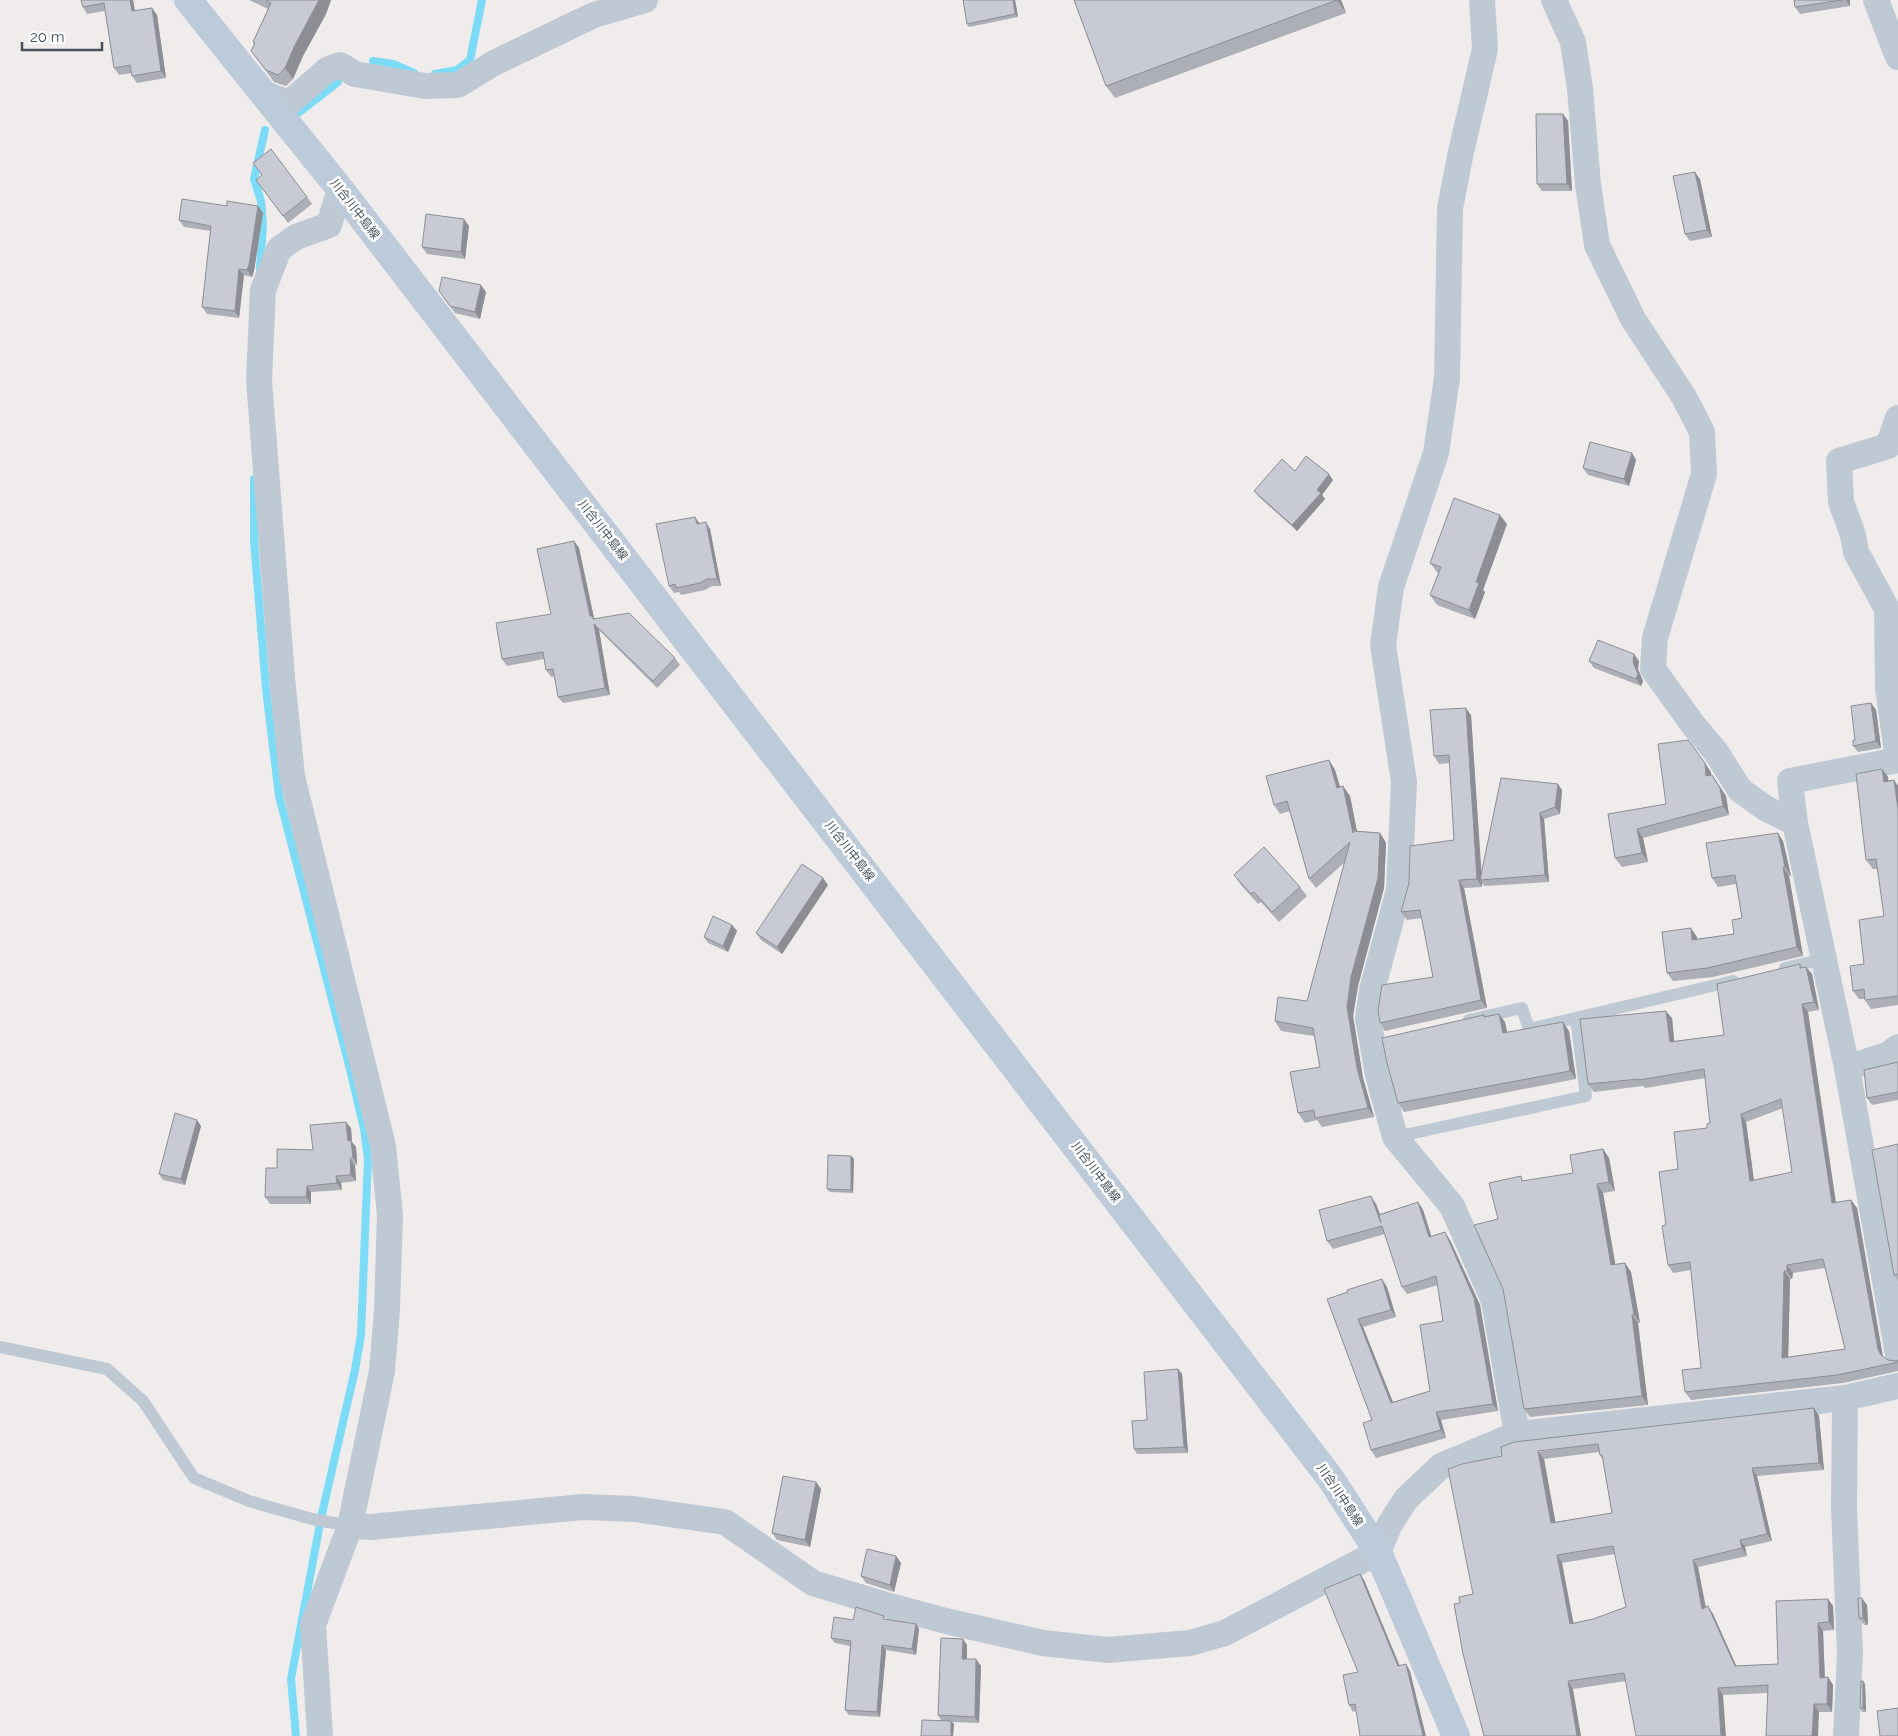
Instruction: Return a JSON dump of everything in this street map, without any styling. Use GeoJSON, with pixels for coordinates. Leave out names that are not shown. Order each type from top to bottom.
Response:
{"type":"FeatureCollection","features":[{"type":"Feature","properties":{"kind":"main road","name":"川合川中島線"},"geometry":{"type":"LineString","coordinates":[[188,0],[340,189],[1331,1478],[1378,1552],[1456,1736]]}},
{"type":"Feature","properties":{"kind":"street"},"geometry":{"type":"LineString","coordinates":[[264,94],[289,103],[327,70],[340,64],[355,74],[425,86],[458,85],[494,63],[594,15],[645,0]]}},
{"type":"Feature","properties":{"kind":"street"},"geometry":{"type":"LineString","coordinates":[[1482,0],[1485,49],[1450,208],[1447,378],[1438,444],[1391,587],[1383,645],[1404,782],[1399,890],[1372,990],[1368,1018],[1376,1041],[1378,1074],[1395,1136],[1452,1206],[1494,1301],[1517,1434]]}},
{"type":"Feature","properties":{"kind":"street"},"geometry":{"type":"LineString","coordinates":[[1554,0],[1573,42],[1580,90],[1588,184],[1597,245],[1633,319],[1684,397],[1702,432],[1704,474],[1655,638],[1653,669],[1694,726],[1716,752],[1740,790],[1765,808],[1795,823]]}},
{"type":"Feature","properties":{"kind":"street"},"geometry":{"type":"LineString","coordinates":[[1876,0],[1898,57]]}},
{"type":"Feature","properties":{"kind":"street"},"geometry":{"type":"LineString","coordinates":[[320,1736],[313,1625],[382,1371],[387,1310],[390,1215],[383,1146],[292,776],[282,677],[259,380],[263,290],[279,249],[296,237],[329,225],[340,189]]}},
{"type":"Feature","properties":{"kind":"street"},"geometry":{"type":"LineString","coordinates":[[1898,418],[1888,446],[1839,461],[1841,502],[1853,535],[1856,552],[1887,609],[1888,688],[1898,760],[1790,782],[1795,823],[1847,1068],[1898,1354]]}},
{"type":"Feature","properties":{"kind":"street"},"geometry":{"type":"LineString","coordinates":[[1847,1068],[1889,1054],[1898,1047]]}},
{"type":"Feature","properties":{"kind":"street"},"geometry":{"type":"LineString","coordinates":[[341,1525],[370,1527],[583,1507],[634,1509],[725,1522],[813,1582],[886,1605],[950,1622],[1043,1643],[1108,1650],[1190,1643],[1225,1633],[1378,1552],[1390,1524],[1406,1499],[1441,1466],[1517,1434],[1846,1398],[1898,1386]]}},
{"type":"Feature","properties":{"kind":"street"},"geometry":{"type":"LineString","coordinates":[[1846,1398],[1844,1508],[1850,1654],[1846,1736]]}},
{"type":"Feature","properties":{"kind":"lane"},"geometry":{"type":"LineString","coordinates":[[1776,970],[1824,959]]}},
{"type":"Feature","properties":{"kind":"lane"},"geometry":{"type":"LineString","coordinates":[[1456,1023],[1522,1008],[1529,1029],[1747,977]]}},
{"type":"Feature","properties":{"kind":"lane"},"geometry":{"type":"LineString","coordinates":[[1395,1136],[1586,1096],[1576,1018]]}},
{"type":"Feature","properties":{"kind":"lane"},"geometry":{"type":"LineString","coordinates":[[0,1347],[107,1369],[143,1401],[194,1478],[249,1502],[341,1525]]}},
{"type":"Feature","properties":{"kind":"building"},"geometry":{"type":"Polygon","coordinates":[[[81,0],[130,0],[132,11],[152,8],[161,71],[132,76],[130,65],[114,68],[104,3],[83,7],[81,0]]]}},
{"type":"Feature","properties":{"kind":"building"},"geometry":{"type":"Polygon","coordinates":[[[266,0],[319,0],[285,68],[278,75],[266,70],[251,51],[255,43],[253,42],[271,3],[266,0]]]}},
{"type":"Feature","properties":{"kind":"building"},"geometry":{"type":"Polygon","coordinates":[[[963,0],[1013,0],[1015,14],[967,24],[963,0]]]}},
{"type":"Feature","properties":{"kind":"building"},"geometry":{"type":"Polygon","coordinates":[[[1074,0],[1337,0],[1106,86],[1074,0]]]}},
{"type":"Feature","properties":{"kind":"building"},"geometry":{"type":"Polygon","coordinates":[[[1794,0],[1842,0],[1795,7],[1794,0]]]}},
{"type":"Feature","properties":{"kind":"building"},"geometry":{"type":"Polygon","coordinates":[[[1536,114],[1563,114],[1567,184],[1537,184],[1536,114]]]}},
{"type":"Feature","properties":{"kind":"building"},"geometry":{"type":"Polygon","coordinates":[[[271,149],[307,197],[283,216],[256,180],[262,175],[253,163],[271,149]]]}},
{"type":"Feature","properties":{"kind":"building"},"geometry":{"type":"Polygon","coordinates":[[[1695,172],[1707,230],[1685,234],[1673,176],[1695,172]]]}},
{"type":"Feature","properties":{"kind":"building"},"geometry":{"type":"Polygon","coordinates":[[[182,199],[227,206],[227,201],[258,206],[249,265],[247,270],[239,269],[235,311],[202,307],[211,226],[179,220],[182,199]]]}},
{"type":"Feature","properties":{"kind":"building"},"geometry":{"type":"Polygon","coordinates":[[[426,214],[464,219],[461,252],[422,247],[426,214]]]}},
{"type":"Feature","properties":{"kind":"building"},"geometry":{"type":"Polygon","coordinates":[[[442,277],[481,285],[475,312],[450,306],[439,291],[442,277]]]}},
{"type":"Feature","properties":{"kind":"building"},"geometry":{"type":"Polygon","coordinates":[[[1590,442],[1632,453],[1624,479],[1583,468],[1590,442]]]}},
{"type":"Feature","properties":{"kind":"building"},"geometry":{"type":"Polygon","coordinates":[[[1306,456],[1329,474],[1317,490],[1321,493],[1292,525],[1254,491],[1282,459],[1295,471],[1306,456]]]}},
{"type":"Feature","properties":{"kind":"building"},"geometry":{"type":"Polygon","coordinates":[[[1454,498],[1500,515],[1476,582],[1479,583],[1469,610],[1430,595],[1441,567],[1430,563],[1454,498]]]}},
{"type":"Feature","properties":{"kind":"building"},"geometry":{"type":"Polygon","coordinates":[[[695,517],[697,524],[706,522],[717,579],[707,579],[700,583],[676,588],[675,584],[669,586],[656,524],[695,517]]]}},
{"type":"Feature","properties":{"kind":"building"},"geometry":{"type":"Polygon","coordinates":[[[574,541],[590,616],[593,616],[593,619],[629,613],[675,658],[653,681],[594,624],[605,688],[558,697],[553,669],[546,670],[543,652],[502,659],[496,623],[551,614],[537,549],[574,541]]]}},
{"type":"Feature","properties":{"kind":"building"},"geometry":{"type":"Polygon","coordinates":[[[1598,640],[1634,654],[1633,662],[1638,674],[1636,679],[1589,661],[1598,640]]]}},
{"type":"Feature","properties":{"kind":"building"},"geometry":{"type":"Polygon","coordinates":[[[1871,703],[1876,741],[1853,746],[1853,740],[1855,740],[1851,706],[1871,703]]]}},
{"type":"Feature","properties":{"kind":"building"},"geometry":{"type":"Polygon","coordinates":[[[1466,708],[1477,879],[1459,880],[1481,1000],[1380,1023],[1378,1010],[1382,985],[1433,977],[1420,910],[1401,912],[1409,883],[1410,846],[1454,840],[1449,755],[1434,756],[1430,710],[1466,708]]]}},
{"type":"Feature","properties":{"kind":"building"},"geometry":{"type":"Polygon","coordinates":[[[1688,740],[1705,763],[1706,776],[1712,775],[1720,788],[1723,806],[1637,829],[1642,853],[1615,858],[1608,814],[1666,804],[1658,744],[1688,740]]]}},
{"type":"Feature","properties":{"kind":"building"},"geometry":{"type":"Polygon","coordinates":[[[1329,760],[1337,788],[1343,786],[1353,833],[1353,831],[1380,833],[1378,878],[1351,977],[1347,1007],[1357,1068],[1368,1108],[1315,1118],[1314,1110],[1298,1113],[1290,1072],[1320,1067],[1313,1028],[1275,1021],[1278,997],[1307,1001],[1350,842],[1309,879],[1287,801],[1274,805],[1266,776],[1329,760]]]}},
{"type":"Feature","properties":{"kind":"building"},"geometry":{"type":"Polygon","coordinates":[[[1882,769],[1884,782],[1894,780],[1898,809],[1898,996],[1865,1000],[1864,989],[1853,991],[1850,966],[1864,964],[1859,920],[1884,916],[1876,859],[1866,860],[1856,774],[1882,769]]]}},
{"type":"Feature","properties":{"kind":"building"},"geometry":{"type":"Polygon","coordinates":[[[1501,778],[1558,784],[1555,807],[1540,813],[1545,875],[1480,880],[1501,778]]]}},
{"type":"Feature","properties":{"kind":"building"},"geometry":{"type":"Polygon","coordinates":[[[1778,833],[1797,947],[1707,968],[1667,973],[1662,932],[1691,928],[1692,940],[1734,934],[1732,920],[1742,918],[1735,875],[1712,878],[1706,843],[1778,833]]]}},
{"type":"Feature","properties":{"kind":"building"},"geometry":{"type":"Polygon","coordinates":[[[1264,847],[1300,887],[1272,912],[1254,892],[1251,894],[1234,875],[1264,847]]]}},
{"type":"Feature","properties":{"kind":"building"},"geometry":{"type":"Polygon","coordinates":[[[802,864],[823,878],[777,947],[756,933],[802,864]]]}},
{"type":"Feature","properties":{"kind":"building"},"geometry":{"type":"Polygon","coordinates":[[[713,916],[732,925],[723,946],[704,937],[713,916]]]}},
{"type":"Feature","properties":{"kind":"building"},"geometry":{"type":"Polygon","coordinates":[[[1800,964],[1800,968],[1806,967],[1814,1002],[1802,1004],[1832,1203],[1851,1200],[1878,1349],[1881,1355],[1888,1360],[1898,1360],[1898,1362],[1837,1375],[1685,1392],[1682,1370],[1701,1368],[1690,1262],[1668,1265],[1662,1226],[1666,1225],[1659,1172],[1678,1169],[1674,1132],[1707,1128],[1707,1124],[1710,1123],[1704,1069],[1639,1080],[1588,1084],[1580,1019],[1666,1011],[1670,1042],[1724,1035],[1717,984],[1800,964]],[[1781,1099],[1741,1114],[1750,1181],[1792,1172],[1781,1099]],[[1823,1259],[1787,1265],[1787,1271],[1784,1271],[1782,1358],[1845,1349],[1823,1259]]]}},
{"type":"Feature","properties":{"kind":"building"},"geometry":{"type":"Polygon","coordinates":[[[1499,1014],[1503,1033],[1563,1022],[1570,1071],[1398,1103],[1382,1038],[1484,1015],[1484,1017],[1499,1014]]]}},
{"type":"Feature","properties":{"kind":"building"},"geometry":{"type":"Polygon","coordinates":[[[1898,1062],[1898,1092],[1867,1098],[1864,1070],[1898,1062]]]}},
{"type":"Feature","properties":{"kind":"building"},"geometry":{"type":"Polygon","coordinates":[[[175,1113],[197,1120],[181,1179],[159,1174],[175,1113]]]}},
{"type":"Feature","properties":{"kind":"building"},"geometry":{"type":"Polygon","coordinates":[[[346,1122],[348,1141],[351,1140],[353,1157],[350,1159],[351,1175],[336,1176],[337,1183],[307,1186],[306,1197],[265,1197],[266,1168],[277,1168],[277,1149],[313,1150],[310,1125],[346,1122]]]}},
{"type":"Feature","properties":{"kind":"building"},"geometry":{"type":"Polygon","coordinates":[[[1898,1144],[1898,1274],[1894,1275],[1872,1150],[1898,1144]]]}},
{"type":"Feature","properties":{"kind":"building"},"geometry":{"type":"Polygon","coordinates":[[[1603,1149],[1609,1182],[1597,1184],[1611,1265],[1625,1263],[1634,1314],[1632,1315],[1642,1396],[1524,1409],[1503,1289],[1474,1225],[1498,1219],[1489,1183],[1521,1176],[1522,1181],[1573,1173],[1570,1155],[1603,1149]]]}},
{"type":"Feature","properties":{"kind":"building"},"geometry":{"type":"Polygon","coordinates":[[[828,1155],[851,1156],[851,1190],[827,1189],[828,1155]]]}},
{"type":"Feature","properties":{"kind":"building"},"geometry":{"type":"Polygon","coordinates":[[[1371,1196],[1381,1223],[1379,1215],[1418,1202],[1429,1237],[1445,1232],[1474,1298],[1493,1404],[1436,1412],[1441,1430],[1371,1450],[1363,1423],[1372,1420],[1327,1299],[1348,1292],[1347,1290],[1382,1279],[1391,1310],[1358,1319],[1391,1403],[1430,1391],[1420,1325],[1443,1321],[1436,1276],[1402,1287],[1382,1226],[1327,1241],[1319,1210],[1371,1196]]]}},
{"type":"Feature","properties":{"kind":"building"},"geometry":{"type":"Polygon","coordinates":[[[1178,1369],[1184,1447],[1134,1449],[1132,1421],[1147,1420],[1144,1372],[1178,1369]]]}},
{"type":"Feature","properties":{"kind":"building"},"geometry":{"type":"Polygon","coordinates":[[[1814,1408],[1819,1463],[1752,1468],[1767,1534],[1740,1540],[1742,1548],[1693,1560],[1702,1609],[1708,1606],[1735,1666],[1778,1664],[1776,1601],[1828,1599],[1829,1622],[1818,1623],[1820,1678],[1828,1677],[1827,1704],[1814,1704],[1812,1736],[1766,1736],[1768,1685],[1718,1688],[1721,1736],[1636,1736],[1624,1673],[1568,1681],[1577,1736],[1484,1736],[1463,1654],[1454,1604],[1460,1603],[1459,1597],[1473,1594],[1448,1469],[1462,1464],[1502,1456],[1501,1447],[1514,1442],[1814,1408]],[[1598,1444],[1538,1451],[1551,1523],[1612,1513],[1602,1455],[1600,1455],[1598,1444]],[[1613,1546],[1557,1555],[1570,1624],[1593,1619],[1626,1607],[1613,1546]]]}},
{"type":"Feature","properties":{"kind":"building"},"geometry":{"type":"Polygon","coordinates":[[[783,1476],[816,1482],[805,1540],[772,1533],[783,1476]]]}},
{"type":"Feature","properties":{"kind":"building"},"geometry":{"type":"Polygon","coordinates":[[[867,1549],[896,1556],[890,1585],[861,1576],[867,1549]]]}},
{"type":"Feature","properties":{"kind":"building"},"geometry":{"type":"Polygon","coordinates":[[[1360,1574],[1398,1666],[1406,1664],[1423,1736],[1360,1736],[1355,1704],[1349,1705],[1343,1675],[1358,1672],[1324,1589],[1360,1574]]]}},
{"type":"Feature","properties":{"kind":"building"},"geometry":{"type":"Polygon","coordinates":[[[1858,1598],[1862,1598],[1863,1618],[1859,1618],[1858,1598]]]}},
{"type":"Feature","properties":{"kind":"building"},"geometry":{"type":"Polygon","coordinates":[[[856,1607],[884,1616],[883,1619],[916,1624],[912,1649],[882,1645],[877,1712],[845,1710],[851,1641],[831,1638],[834,1617],[853,1620],[856,1607]]]}},
{"type":"Feature","properties":{"kind":"building"},"geometry":{"type":"Polygon","coordinates":[[[941,1638],[963,1639],[962,1659],[976,1659],[975,1717],[938,1715],[941,1638]]]}},
{"type":"Feature","properties":{"kind":"building"},"geometry":{"type":"Polygon","coordinates":[[[1861,1681],[1863,1681],[1863,1708],[1860,1708],[1861,1681]]]}},
{"type":"Feature","properties":{"kind":"building"},"geometry":{"type":"Polygon","coordinates":[[[1898,1708],[1898,1736],[1880,1736],[1877,1711],[1898,1708]]]}},
{"type":"Feature","properties":{"kind":"building"},"geometry":{"type":"Polygon","coordinates":[[[922,1720],[951,1721],[951,1736],[921,1736],[922,1720]]]}},
{"type":"Feature","properties":{"kind":"waterway"},"geometry":{"type":"LineString","coordinates":[[435,74],[457,70],[470,60],[482,0]]}},
{"type":"Feature","properties":{"kind":"waterway"},"geometry":{"type":"LineString","coordinates":[[373,61],[393,64],[414,73]]}},
{"type":"Feature","properties":{"kind":"waterway"},"geometry":{"type":"LineString","coordinates":[[298,113],[338,82]]}},
{"type":"Feature","properties":{"kind":"waterway"},"geometry":{"type":"LineString","coordinates":[[260,270],[263,224],[261,201],[254,179],[265,130]]}},
{"type":"Feature","properties":{"kind":"waterway"},"geometry":{"type":"LineString","coordinates":[[254,479],[254,541],[266,689],[279,796],[350,1069],[364,1129],[368,1159],[361,1335],[355,1370],[321,1518],[291,1679],[296,1736]]}}]}
